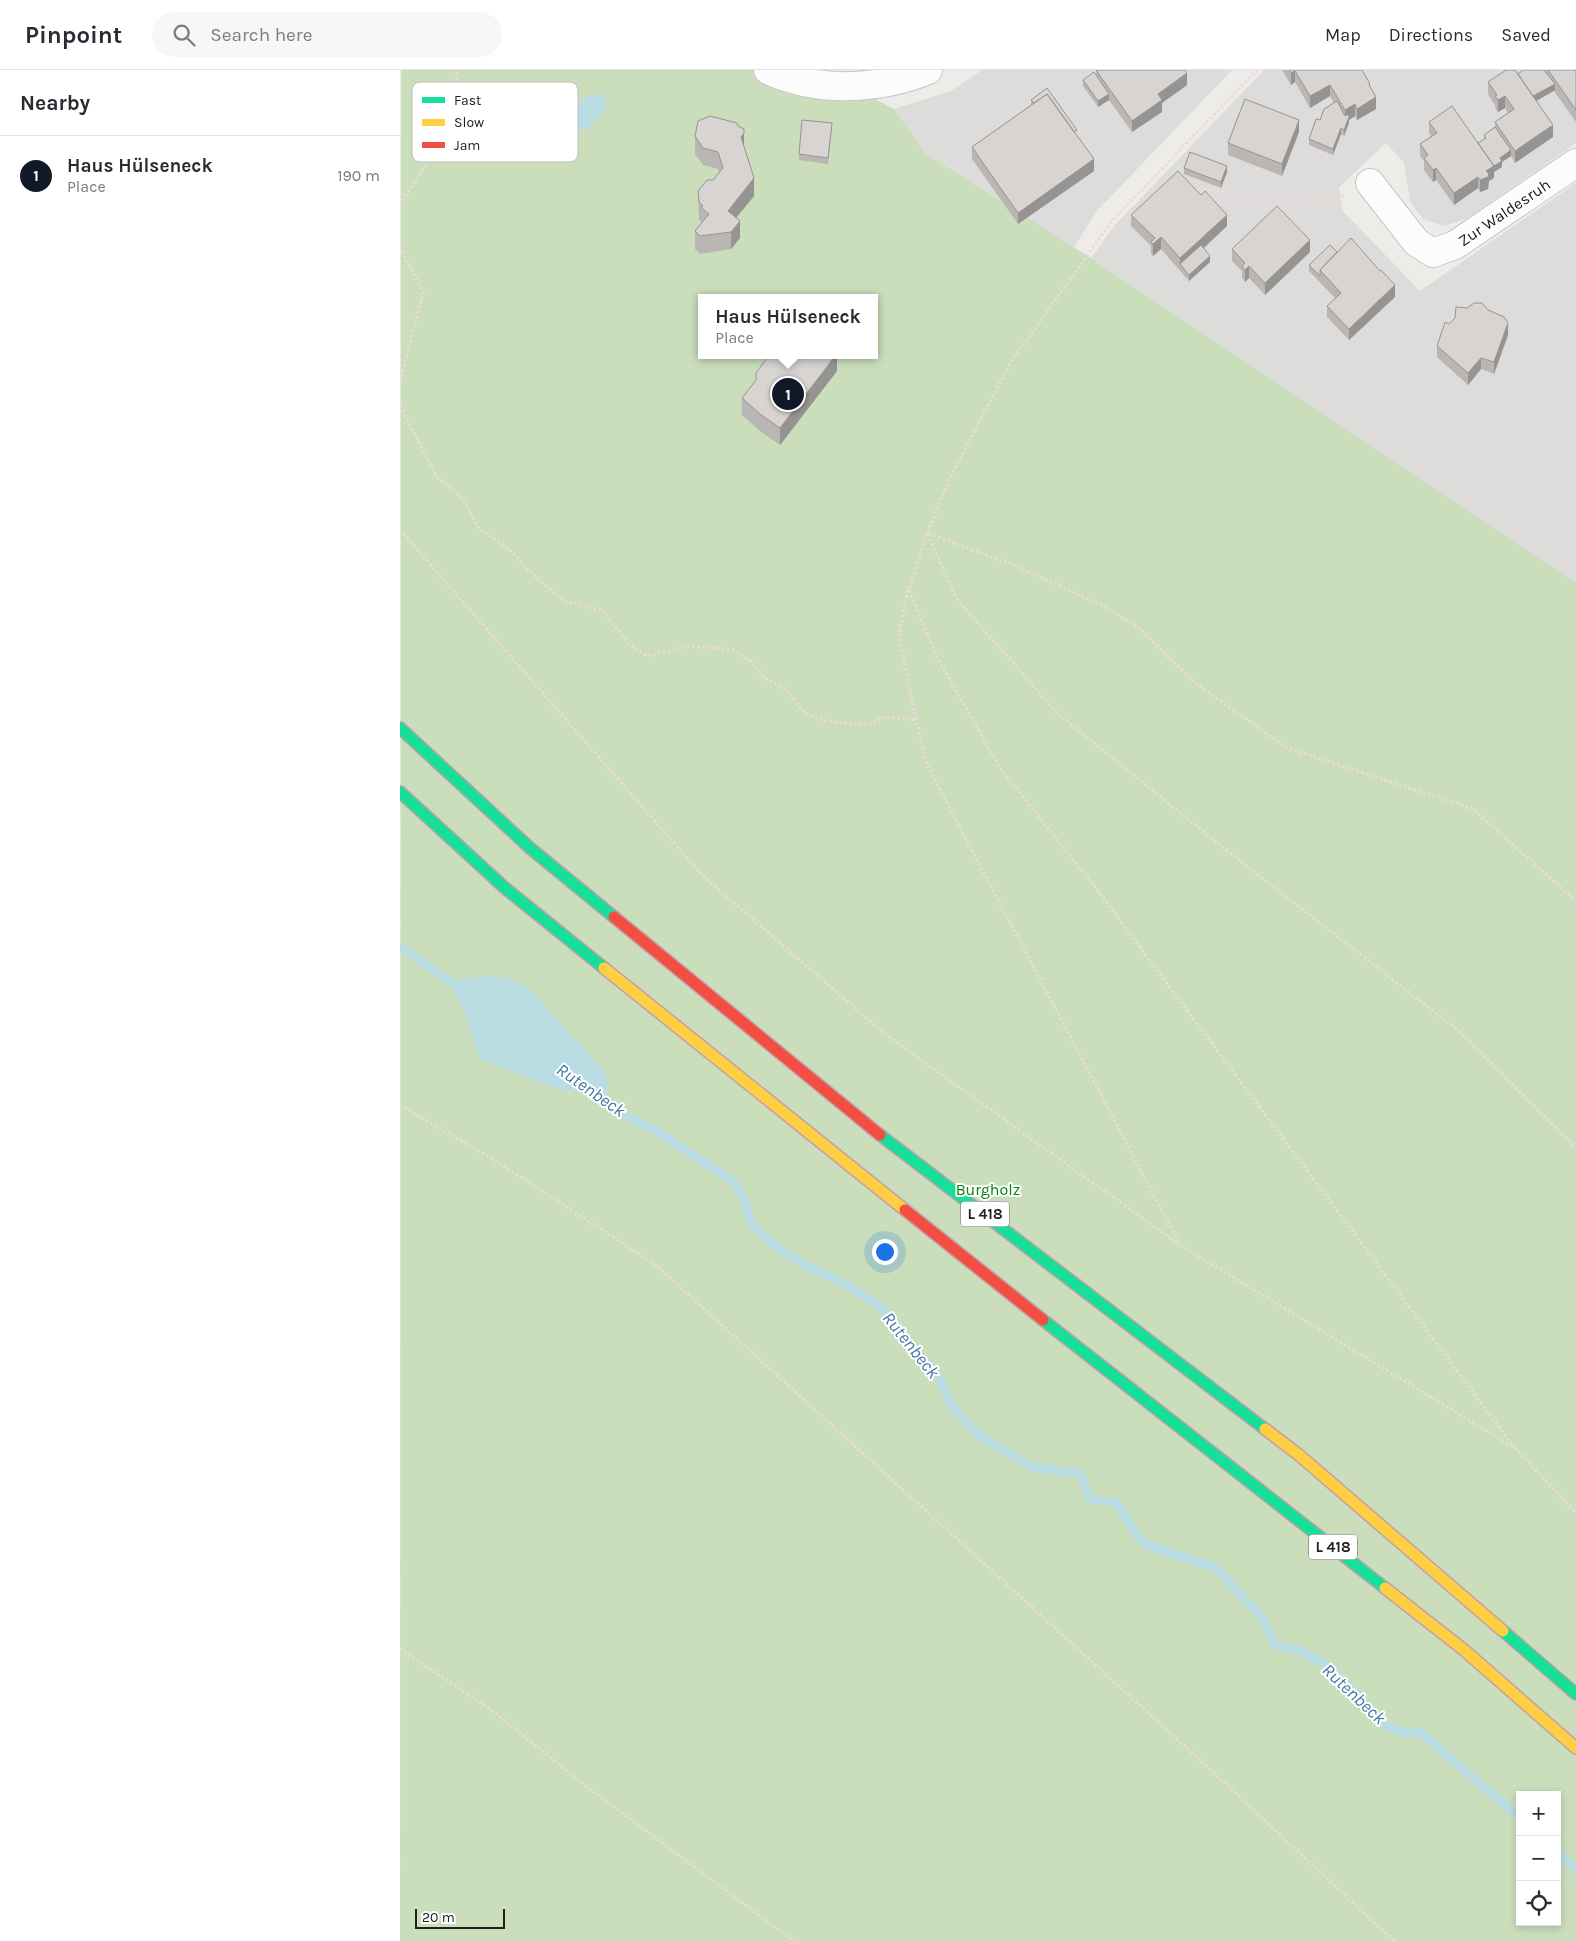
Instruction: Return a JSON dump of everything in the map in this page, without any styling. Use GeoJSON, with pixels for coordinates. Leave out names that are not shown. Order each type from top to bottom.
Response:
{"type":"FeatureCollection","features":[{"type":"Feature","properties":{"kind":"highway","name":"L 418"},"geometry":{"type":"LineString","coordinates":[[400,728],[530,848],[870,1126],[1299,1455],[1576,1694]]}},
{"type":"Feature","properties":{"kind":"highway","name":"L 418"},"geometry":{"type":"LineString","coordinates":[[400,792],[505,888],[1084,1353],[1464,1650],[1576,1748]]}},
{"type":"Feature","properties":{"kind":"street"},"geometry":{"type":"LineString","coordinates":[[768,70],[778,75],[809,83],[839,86],[873,84],[906,79],[928,70]]}},
{"type":"Feature","properties":{"kind":"street","name":"Zur Waldesruh"},"geometry":{"type":"LineString","coordinates":[[1370,183],[1416,242],[1433,253],[1455,246],[1576,163]]}},
{"type":"Feature","properties":{"kind":"path"},"geometry":{"type":"LineString","coordinates":[[1180,1245],[927,765],[899,634],[908,590],[927,533],[951,476],[1011,362],[1106,230],[1257,70]]}},
{"type":"Feature","properties":{"kind":"path"},"geometry":{"type":"LineString","coordinates":[[400,205],[428,162]]}},
{"type":"Feature","properties":{"kind":"path"},"geometry":{"type":"LineString","coordinates":[[1197,188],[1241,195],[1344,197],[1370,183]]}},
{"type":"Feature","properties":{"kind":"path"},"geometry":{"type":"LineString","coordinates":[[400,247],[422,292],[400,382]]}},
{"type":"Feature","properties":{"kind":"path"},"geometry":{"type":"LineString","coordinates":[[400,406],[437,477],[463,499],[478,527],[508,549],[530,572],[564,601],[603,611],[627,642],[647,656],[690,646],[734,650],[752,662],[764,678],[786,689],[804,713],[824,721],[868,725],[884,717],[916,720]]}},
{"type":"Feature","properties":{"kind":"path"},"geometry":{"type":"LineString","coordinates":[[400,530],[702,874],[886,1035],[1180,1245],[1515,1448]]}},
{"type":"Feature","properties":{"kind":"path"},"geometry":{"type":"LineString","coordinates":[[927,533],[1010,564],[1102,605],[1139,628],[1193,681],[1285,747],[1472,809],[1576,901]]}},
{"type":"Feature","properties":{"kind":"path"},"geometry":{"type":"LineString","coordinates":[[927,533],[956,598],[1058,714],[1225,849],[1460,1032],[1576,1148]]}},
{"type":"Feature","properties":{"kind":"path"},"geometry":{"type":"LineString","coordinates":[[908,590],[937,657],[1000,768],[1094,886],[1515,1448],[1576,1513]]}},
{"type":"Feature","properties":{"kind":"path"},"geometry":{"type":"LineString","coordinates":[[400,1105],[500,1163],[657,1266],[1201,1761],[1394,1941]]}},
{"type":"Feature","properties":{"kind":"path"},"geometry":{"type":"LineString","coordinates":[[400,1649],[485,1705],[586,1786],[794,1941]]}},
{"type":"Feature","properties":{"kind":"shaded area"},"geometry":{"type":"Polygon","coordinates":[[[982,70],[1232,70],[1097,211],[1074,247],[925,153],[894,109],[951,91],[982,70]]]}},
{"type":"Feature","properties":{"kind":"shaded area"},"geometry":{"type":"Polygon","coordinates":[[[1264,70],[1576,70],[1576,143],[1466,219],[1443,226],[1423,219],[1410,202],[1404,163],[1386,143],[1339,187],[1343,211],[1420,291],[1576,183],[1576,583],[1091,258],[1114,226],[1264,70]]]}},
{"type":"Feature","properties":{"kind":"green space","name":"Burgholz"},"geometry":{"type":"Polygon","coordinates":[[[401,70],[820,70],[894,109],[925,153],[1091,258],[1576,583],[1576,1941],[400,1941],[401,70]]]}},
{"type":"Feature","properties":{"kind":"water"},"geometry":{"type":"Polygon","coordinates":[[[592,94],[601,95],[607,106],[595,122],[585,129],[578,130],[578,106],[592,94]]]}},
{"type":"Feature","properties":{"kind":"water"},"geometry":{"type":"Polygon","coordinates":[[[484,976],[506,978],[527,986],[605,1072],[608,1087],[605,1093],[594,1096],[583,1092],[557,1089],[480,1059],[464,1011],[449,981],[484,976]]]}},
{"type":"Feature","properties":{"kind":"building"},"geometry":{"type":"Polygon","coordinates":[[[1096,70],[1185,70],[1187,73],[1158,94],[1162,100],[1132,121],[1096,70]]]}},
{"type":"Feature","properties":{"kind":"building"},"geometry":{"type":"Polygon","coordinates":[[[1289,70],[1362,70],[1376,97],[1357,109],[1355,104],[1345,110],[1330,85],[1310,96],[1295,71],[1291,73],[1289,70]]]}},
{"type":"Feature","properties":{"kind":"building"},"geometry":{"type":"Polygon","coordinates":[[[1506,70],[1515,70],[1553,125],[1515,151],[1495,122],[1514,109],[1505,96],[1498,100],[1495,96],[1497,95],[1488,82],[1506,70]]]}},
{"type":"Feature","properties":{"kind":"building"},"geometry":{"type":"Polygon","coordinates":[[[1523,70],[1544,70],[1555,84],[1533,96],[1518,74],[1523,70]]]}},
{"type":"Feature","properties":{"kind":"building"},"geometry":{"type":"Polygon","coordinates":[[[1548,70],[1576,70],[1576,110],[1548,70]]]}},
{"type":"Feature","properties":{"kind":"building"},"geometry":{"type":"Polygon","coordinates":[[[1094,72],[1109,94],[1098,101],[1083,80],[1094,72]]]}},
{"type":"Feature","properties":{"kind":"building"},"geometry":{"type":"Polygon","coordinates":[[[1047,88],[1077,130],[1074,132],[1047,94],[1034,103],[1031,100],[1047,88]]]}},
{"type":"Feature","properties":{"kind":"building"},"geometry":{"type":"Polygon","coordinates":[[[1047,94],[1094,159],[1018,213],[972,147],[1047,94]]]}},
{"type":"Feature","properties":{"kind":"building"},"geometry":{"type":"Polygon","coordinates":[[[1245,99],[1299,120],[1282,164],[1228,143],[1245,99]]]}},
{"type":"Feature","properties":{"kind":"building"},"geometry":{"type":"Polygon","coordinates":[[[1337,101],[1345,116],[1348,114],[1349,117],[1344,130],[1341,128],[1333,149],[1309,139],[1316,119],[1320,120],[1324,109],[1337,101]]]}},
{"type":"Feature","properties":{"kind":"building"},"geometry":{"type":"Polygon","coordinates":[[[1452,106],[1494,166],[1486,171],[1489,174],[1488,177],[1480,180],[1478,177],[1454,193],[1436,168],[1433,170],[1424,158],[1428,155],[1420,144],[1437,133],[1429,122],[1452,106]]]}},
{"type":"Feature","properties":{"kind":"building"},"geometry":{"type":"Polygon","coordinates":[[[710,116],[737,123],[738,126],[744,129],[741,137],[754,178],[728,211],[740,221],[731,232],[700,236],[695,231],[709,214],[701,208],[703,206],[699,202],[698,191],[707,180],[713,180],[723,168],[718,152],[703,148],[695,136],[698,121],[710,116]]]}},
{"type":"Feature","properties":{"kind":"building"},"geometry":{"type":"Polygon","coordinates":[[[802,120],[832,123],[828,158],[799,154],[802,120]]]}},
{"type":"Feature","properties":{"kind":"building"},"geometry":{"type":"Polygon","coordinates":[[[1495,127],[1511,150],[1500,158],[1502,161],[1494,166],[1478,143],[1486,138],[1484,135],[1495,127]]]}},
{"type":"Feature","properties":{"kind":"building"},"geometry":{"type":"Polygon","coordinates":[[[1190,152],[1227,166],[1221,182],[1184,168],[1190,152]]]}},
{"type":"Feature","properties":{"kind":"building"},"geometry":{"type":"Polygon","coordinates":[[[1178,171],[1201,195],[1205,191],[1227,215],[1180,258],[1161,237],[1153,244],[1151,242],[1155,238],[1131,215],[1178,171]]]}},
{"type":"Feature","properties":{"kind":"building"},"geometry":{"type":"Polygon","coordinates":[[[1277,206],[1310,240],[1265,283],[1249,266],[1245,270],[1242,266],[1245,263],[1232,249],[1277,206]]]}},
{"type":"Feature","properties":{"kind":"building"},"geometry":{"type":"Polygon","coordinates":[[[1351,238],[1395,285],[1349,329],[1327,306],[1341,293],[1320,270],[1351,238]]]}},
{"type":"Feature","properties":{"kind":"building"},"geometry":{"type":"Polygon","coordinates":[[[1201,245],[1210,256],[1189,275],[1180,264],[1201,245]]]}},
{"type":"Feature","properties":{"kind":"building"},"geometry":{"type":"Polygon","coordinates":[[[1330,245],[1337,252],[1320,270],[1320,276],[1309,265],[1330,245]]]}},
{"type":"Feature","properties":{"kind":"building"},"geometry":{"type":"Polygon","coordinates":[[[1474,303],[1482,303],[1488,310],[1504,317],[1508,323],[1494,362],[1481,358],[1468,373],[1437,346],[1445,322],[1449,324],[1455,318],[1456,307],[1467,308],[1474,303]]]}},
{"type":"Feature","properties":{"kind":"building"},"geometry":{"type":"Polygon","coordinates":[[[766,359],[833,359],[780,428],[742,398],[756,380],[756,373],[766,359]]]}},
{"type":"Feature","properties":{"kind":"waterway","name":"Rutenbeck"},"geometry":{"type":"LineString","coordinates":[[400,947],[459,986]]}},
{"type":"Feature","properties":{"kind":"waterway","name":"Rutenbeck"},"geometry":{"type":"LineString","coordinates":[[594,1089],[603,1095],[615,1110],[655,1130],[734,1182],[744,1199],[752,1225],[776,1247],[805,1265],[847,1285],[885,1310],[917,1353],[939,1376],[951,1405],[977,1434],[1031,1467],[1081,1474],[1090,1499],[1116,1502],[1138,1537],[1147,1545],[1214,1566],[1262,1617],[1275,1645],[1299,1650],[1330,1667],[1387,1726],[1403,1732],[1420,1732],[1516,1815]]}},
{"type":"Feature","properties":{"kind":"waterway","name":"Rutenbeck"},"geometry":{"type":"LineString","coordinates":[[1561,1856],[1576,1870]]}},
{"type":"Feature","properties":{"kind":"traffic: fast"},"geometry":{"type":"LineString","coordinates":[[400,728],[530,848],[614,917]]}},
{"type":"Feature","properties":{"kind":"traffic: fast"},"geometry":{"type":"LineString","coordinates":[[400,792],[505,888],[604,968]]}},
{"type":"Feature","properties":{"kind":"traffic: fast"},"geometry":{"type":"LineString","coordinates":[[880,1135],[1265,1429]]}},
{"type":"Feature","properties":{"kind":"traffic: fast"},"geometry":{"type":"LineString","coordinates":[[1043,1320],[1385,1588]]}},
{"type":"Feature","properties":{"kind":"traffic: fast"},"geometry":{"type":"LineString","coordinates":[[1503,1631],[1576,1694]]}},
{"type":"Feature","properties":{"kind":"traffic: slow"},"geometry":{"type":"LineString","coordinates":[[604,968],[905,1210]]}},
{"type":"Feature","properties":{"kind":"traffic: slow"},"geometry":{"type":"LineString","coordinates":[[1265,1429],[1299,1455],[1503,1631]]}},
{"type":"Feature","properties":{"kind":"traffic: slow"},"geometry":{"type":"LineString","coordinates":[[1385,1588],[1464,1650],[1576,1748]]}},
{"type":"Feature","properties":{"kind":"traffic: jam"},"geometry":{"type":"LineString","coordinates":[[614,917],[880,1135]]}},
{"type":"Feature","properties":{"kind":"traffic: jam"},"geometry":{"type":"LineString","coordinates":[[905,1210],[1043,1320]]}},
{"type":"Feature","properties":{"kind":"place","name":"Haus Hülseneck"},"geometry":{"type":"Point","coordinates":[788,394]}}]}
